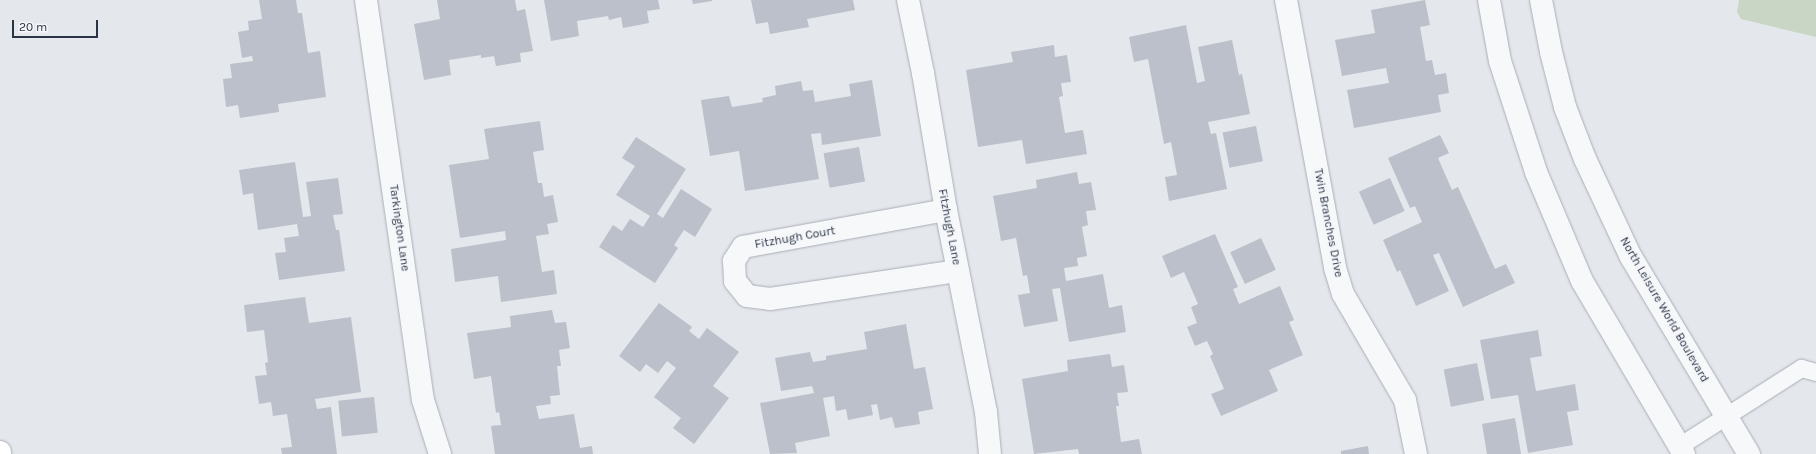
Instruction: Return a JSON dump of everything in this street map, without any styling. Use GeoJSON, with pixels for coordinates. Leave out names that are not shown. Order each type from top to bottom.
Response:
{"type":"FeatureCollection","features":[{"type":"Feature","properties":{"kind":"street","name":"Tarkington Lane"},"geometry":{"type":"LineString","coordinates":[[366,0],[423,400],[440,454]]}},
{"type":"Feature","properties":{"kind":"street","name":"Fitzhugh Lane"},"geometry":{"type":"LineString","coordinates":[[908,0],[923,74],[946,210],[986,412],[990,454]]}},
{"type":"Feature","properties":{"kind":"street","name":"Twin Branches Drive"},"geometry":{"type":"LineString","coordinates":[[1286,0],[1335,268],[1344,294],[1405,400],[1416,454]]}},
{"type":"Feature","properties":{"kind":"street"},"geometry":{"type":"LineString","coordinates":[[1489,0],[1500,61],[1536,172],[1557,223],[1582,281],[1681,450]]}},
{"type":"Feature","properties":{"kind":"street","name":"North Leisure World Boulevard"},"geometry":{"type":"LineString","coordinates":[[1541,0],[1551,52],[1565,107],[1585,159],[1631,257],[1749,454]]}},
{"type":"Feature","properties":{"kind":"street","name":"Fitzhugh Court"},"geometry":{"type":"LineString","coordinates":[[946,210],[743,247],[734,261],[735,281],[748,296],[770,299],[958,270]]}},
{"type":"Feature","properties":{"kind":"lane"},"geometry":{"type":"LineString","coordinates":[[1681,450],[1726,416],[1801,368],[1816,372]]}},
{"type":"Feature","properties":{"kind":"green space"},"geometry":{"type":"Polygon","coordinates":[[[1739,0],[1816,0],[1816,37],[1741,19],[1737,12],[1739,0]]]}},
{"type":"Feature","properties":{"kind":"building"},"geometry":{"type":"Polygon","coordinates":[[[259,0],[296,0],[298,13],[302,13],[308,53],[320,51],[326,97],[278,104],[279,112],[240,118],[238,105],[226,107],[223,79],[232,78],[230,64],[253,61],[252,56],[242,58],[238,32],[249,30],[248,21],[262,19],[259,0]]]}},
{"type":"Feature","properties":{"kind":"building"},"geometry":{"type":"Polygon","coordinates":[[[437,0],[515,0],[517,11],[525,9],[533,51],[520,53],[521,62],[496,66],[494,56],[481,58],[481,55],[449,60],[451,75],[424,80],[414,24],[440,19],[437,0]]]}},
{"type":"Feature","properties":{"kind":"building"},"geometry":{"type":"Polygon","coordinates":[[[544,0],[658,0],[660,9],[647,11],[649,23],[623,28],[621,17],[609,20],[608,16],[577,21],[579,36],[551,41],[544,0]]]}},
{"type":"Feature","properties":{"kind":"building"},"geometry":{"type":"Polygon","coordinates":[[[692,0],[712,0],[712,1],[693,4],[692,0]]]}},
{"type":"Feature","properties":{"kind":"building"},"geometry":{"type":"Polygon","coordinates":[[[751,0],[853,0],[855,10],[807,19],[809,27],[770,34],[768,22],[756,24],[751,0]]]}},
{"type":"Feature","properties":{"kind":"building"},"geometry":{"type":"Polygon","coordinates":[[[1425,0],[1430,25],[1420,27],[1426,61],[1432,60],[1435,75],[1446,73],[1449,93],[1438,95],[1441,112],[1354,128],[1347,90],[1389,83],[1386,68],[1342,76],[1335,40],[1375,33],[1371,10],[1425,0]]]}},
{"type":"Feature","properties":{"kind":"building"},"geometry":{"type":"Polygon","coordinates":[[[1186,25],[1197,83],[1205,81],[1198,47],[1232,40],[1239,75],[1242,74],[1250,114],[1208,122],[1211,134],[1216,133],[1227,189],[1169,201],[1165,177],[1177,175],[1171,142],[1164,144],[1148,59],[1134,62],[1129,37],[1186,25]]]}},
{"type":"Feature","properties":{"kind":"building"},"geometry":{"type":"Polygon","coordinates":[[[1054,45],[1055,57],[1067,55],[1071,82],[1061,83],[1063,96],[1059,97],[1065,133],[1083,130],[1087,154],[1026,164],[1022,140],[978,147],[966,70],[1013,62],[1011,52],[1054,45]]]}},
{"type":"Feature","properties":{"kind":"building"},"geometry":{"type":"Polygon","coordinates":[[[872,80],[881,136],[822,145],[821,133],[811,134],[819,179],[745,191],[739,151],[710,156],[701,100],[729,96],[732,107],[763,102],[762,98],[776,95],[775,86],[801,81],[803,91],[813,90],[815,102],[851,96],[849,84],[872,80]]]}},
{"type":"Feature","properties":{"kind":"building"},"geometry":{"type":"Polygon","coordinates":[[[540,121],[544,150],[533,152],[538,183],[542,183],[544,197],[553,195],[558,222],[547,224],[549,234],[536,236],[542,272],[554,270],[557,294],[501,302],[498,276],[455,282],[451,249],[506,240],[505,231],[460,238],[449,165],[489,159],[484,129],[540,121]]]}},
{"type":"Feature","properties":{"kind":"building"},"geometry":{"type":"Polygon","coordinates":[[[1256,126],[1263,161],[1229,168],[1223,132],[1256,126]]]}},
{"type":"Feature","properties":{"kind":"building"},"geometry":{"type":"Polygon","coordinates":[[[1440,135],[1449,153],[1438,158],[1452,190],[1458,187],[1495,269],[1506,264],[1515,283],[1463,307],[1439,253],[1433,255],[1449,291],[1416,306],[1400,270],[1397,272],[1383,240],[1422,222],[1415,206],[1410,208],[1388,158],[1440,135]]]}},
{"type":"Feature","properties":{"kind":"building"},"geometry":{"type":"Polygon","coordinates":[[[636,137],[686,169],[657,214],[663,218],[681,189],[712,209],[695,237],[684,230],[674,245],[678,248],[655,283],[599,247],[613,225],[622,231],[630,219],[643,227],[650,216],[616,195],[635,166],[622,158],[636,137]]]}},
{"type":"Feature","properties":{"kind":"building"},"geometry":{"type":"Polygon","coordinates":[[[859,147],[865,181],[830,188],[824,153],[859,147]]]}},
{"type":"Feature","properties":{"kind":"building"},"geometry":{"type":"Polygon","coordinates":[[[295,162],[303,217],[311,216],[306,182],[338,178],[343,214],[333,215],[336,230],[339,230],[345,271],[279,280],[275,253],[286,252],[284,238],[299,236],[297,224],[258,230],[253,193],[243,195],[239,170],[295,162]]]}},
{"type":"Feature","properties":{"kind":"building"},"geometry":{"type":"Polygon","coordinates":[[[1077,172],[1079,184],[1091,182],[1096,210],[1086,211],[1088,225],[1082,227],[1087,256],[1077,258],[1078,266],[1064,268],[1066,281],[1103,274],[1109,308],[1122,305],[1126,332],[1069,342],[1060,288],[1052,289],[1058,321],[1024,327],[1018,295],[1030,293],[1027,275],[1023,276],[1016,238],[1001,241],[993,196],[1037,188],[1036,180],[1077,172]]]}},
{"type":"Feature","properties":{"kind":"building"},"geometry":{"type":"Polygon","coordinates":[[[1390,178],[1405,211],[1374,225],[1359,192],[1390,178]]]}},
{"type":"Feature","properties":{"kind":"building"},"geometry":{"type":"Polygon","coordinates":[[[1215,234],[1238,287],[1233,289],[1239,304],[1280,286],[1294,320],[1289,322],[1303,355],[1269,370],[1278,391],[1221,416],[1211,394],[1224,389],[1210,356],[1213,354],[1207,341],[1195,346],[1187,327],[1197,323],[1191,307],[1198,304],[1184,272],[1171,278],[1162,256],[1215,234]]]}},
{"type":"Feature","properties":{"kind":"building"},"geometry":{"type":"Polygon","coordinates":[[[1261,238],[1276,270],[1245,284],[1230,252],[1261,238]]]}},
{"type":"Feature","properties":{"kind":"building"},"geometry":{"type":"Polygon","coordinates":[[[305,297],[309,323],[351,317],[361,392],[315,399],[317,409],[331,407],[337,454],[282,454],[281,448],[292,447],[287,414],[273,416],[271,402],[259,404],[255,376],[267,375],[265,363],[268,362],[264,330],[247,332],[244,305],[305,297]]]}},
{"type":"Feature","properties":{"kind":"building"},"geometry":{"type":"Polygon","coordinates":[[[659,303],[692,327],[689,331],[699,339],[707,328],[739,352],[713,386],[729,398],[694,444],[673,428],[681,418],[654,397],[676,368],[667,361],[658,373],[646,364],[640,372],[619,356],[659,303]]]}},
{"type":"Feature","properties":{"kind":"building"},"geometry":{"type":"Polygon","coordinates":[[[552,310],[555,323],[566,322],[570,348],[559,350],[561,366],[557,366],[560,395],[550,396],[551,404],[536,406],[539,419],[574,414],[580,448],[592,446],[593,454],[495,454],[491,426],[501,425],[499,412],[496,413],[491,376],[474,379],[467,333],[511,327],[510,316],[552,310]]]}},
{"type":"Feature","properties":{"kind":"building"},"geometry":{"type":"Polygon","coordinates":[[[906,324],[914,369],[925,367],[933,409],[918,412],[920,424],[895,428],[892,417],[880,420],[877,404],[871,405],[873,415],[848,420],[846,409],[836,411],[834,396],[823,398],[830,436],[795,443],[797,453],[770,454],[760,403],[814,393],[812,386],[781,391],[775,358],[810,352],[813,362],[826,360],[826,356],[867,349],[864,332],[906,324]]]}},
{"type":"Feature","properties":{"kind":"building"},"geometry":{"type":"Polygon","coordinates":[[[1538,330],[1542,356],[1530,358],[1536,391],[1575,384],[1579,410],[1567,412],[1573,445],[1528,453],[1518,395],[1491,399],[1480,340],[1538,330]]]}},
{"type":"Feature","properties":{"kind":"building"},"geometry":{"type":"Polygon","coordinates":[[[1110,354],[1112,367],[1124,365],[1128,392],[1117,393],[1119,406],[1116,406],[1121,442],[1139,439],[1142,454],[1079,454],[1078,449],[1034,454],[1022,379],[1068,371],[1067,360],[1110,354]]]}},
{"type":"Feature","properties":{"kind":"building"},"geometry":{"type":"Polygon","coordinates":[[[1477,363],[1484,400],[1451,407],[1444,369],[1477,363]]]}},
{"type":"Feature","properties":{"kind":"building"},"geometry":{"type":"Polygon","coordinates":[[[374,397],[378,433],[342,437],[338,401],[374,397]]]}},
{"type":"Feature","properties":{"kind":"building"},"geometry":{"type":"Polygon","coordinates":[[[1515,418],[1521,454],[1487,454],[1482,424],[1515,418]]]}},
{"type":"Feature","properties":{"kind":"building"},"geometry":{"type":"Polygon","coordinates":[[[1368,446],[1369,454],[1341,454],[1341,451],[1368,446]]]}}]}
